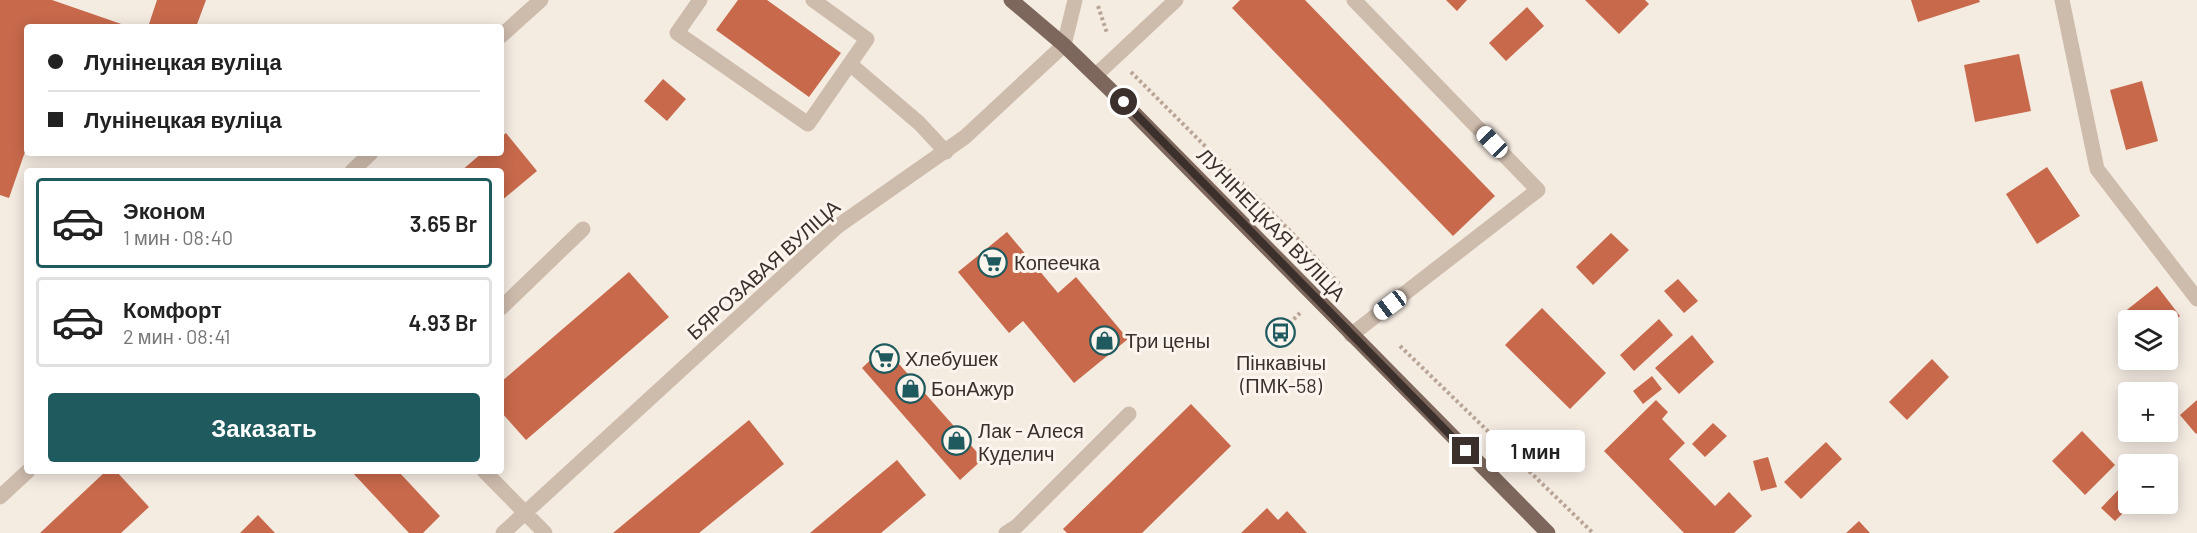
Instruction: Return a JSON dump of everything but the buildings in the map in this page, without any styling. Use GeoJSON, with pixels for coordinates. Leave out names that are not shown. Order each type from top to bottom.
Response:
{"type":"FeatureCollection","features":[{"type":"Feature","properties":{"kind":"main road","name":"ЛУНІНЕЦКАЯ ВУЛІЦА"},"geometry":{"type":"LineString","coordinates":[[1011,0],[1096,75],[1548,533]]}},
{"type":"Feature","properties":{"kind":"street"},"geometry":{"type":"LineString","coordinates":[[504,33],[542,0]]}},
{"type":"Feature","properties":{"kind":"street"},"geometry":{"type":"LineString","coordinates":[[700,0],[678,33],[808,124],[867,39],[813,0]]}},
{"type":"Feature","properties":{"kind":"street"},"geometry":{"type":"LineString","coordinates":[[1064,45],[1075,0]]}},
{"type":"Feature","properties":{"kind":"street"},"geometry":{"type":"LineString","coordinates":[[1096,75],[1176,0]]}},
{"type":"Feature","properties":{"kind":"street"},"geometry":{"type":"LineString","coordinates":[[1351,335],[1538,190],[1354,0]]}},
{"type":"Feature","properties":{"kind":"street"},"geometry":{"type":"LineString","coordinates":[[2062,0],[2097,169],[2197,299]]}},
{"type":"Feature","properties":{"kind":"street","name":"БЯРОЗАВАЯ ВУЛІЦА"},"geometry":{"type":"LineString","coordinates":[[503,533],[838,226],[946,152],[973,130],[1064,45]]}},
{"type":"Feature","properties":{"kind":"street"},"geometry":{"type":"LineString","coordinates":[[850,64],[920,123],[946,152]]}},
{"type":"Feature","properties":{"kind":"street"},"geometry":{"type":"LineString","coordinates":[[355,168],[368,156]]}},
{"type":"Feature","properties":{"kind":"street"},"geometry":{"type":"LineString","coordinates":[[504,306],[583,229]]}},
{"type":"Feature","properties":{"kind":"street"},"geometry":{"type":"LineString","coordinates":[[1006,533],[1017,526],[1129,414]]}},
{"type":"Feature","properties":{"kind":"street"},"geometry":{"type":"LineString","coordinates":[[0,497],[25,474]]}},
{"type":"Feature","properties":{"kind":"street"},"geometry":{"type":"LineString","coordinates":[[487,474],[545,533]]}},
{"type":"Feature","properties":{"kind":"path"},"geometry":{"type":"LineString","coordinates":[[1096,0],[1115,57],[1295,236],[1371,319],[1593,533]]}},
{"type":"Feature","properties":{"kind":"place","name":"Копеечка"},"geometry":{"type":"Point","coordinates":[993,262]}},
{"type":"Feature","properties":{"kind":"place","name":"Пінкавічы (ПМК-58)"},"geometry":{"type":"Point","coordinates":[1281,332]}},
{"type":"Feature","properties":{"kind":"place","name":"Три цены"},"geometry":{"type":"Point","coordinates":[1104,340]}},
{"type":"Feature","properties":{"kind":"place","name":"Хлебушек"},"geometry":{"type":"Point","coordinates":[884,358]}},
{"type":"Feature","properties":{"kind":"place","name":"БонАжур"},"geometry":{"type":"Point","coordinates":[910,388]}},
{"type":"Feature","properties":{"kind":"place","name":"Лак - Алеся Куделич"},"geometry":{"type":"Point","coordinates":[957,441]}},
{"type":"Feature","properties":{"kind":"route"},"geometry":{"type":"LineString","coordinates":[[1124,102],[1466,451]]}}]}
